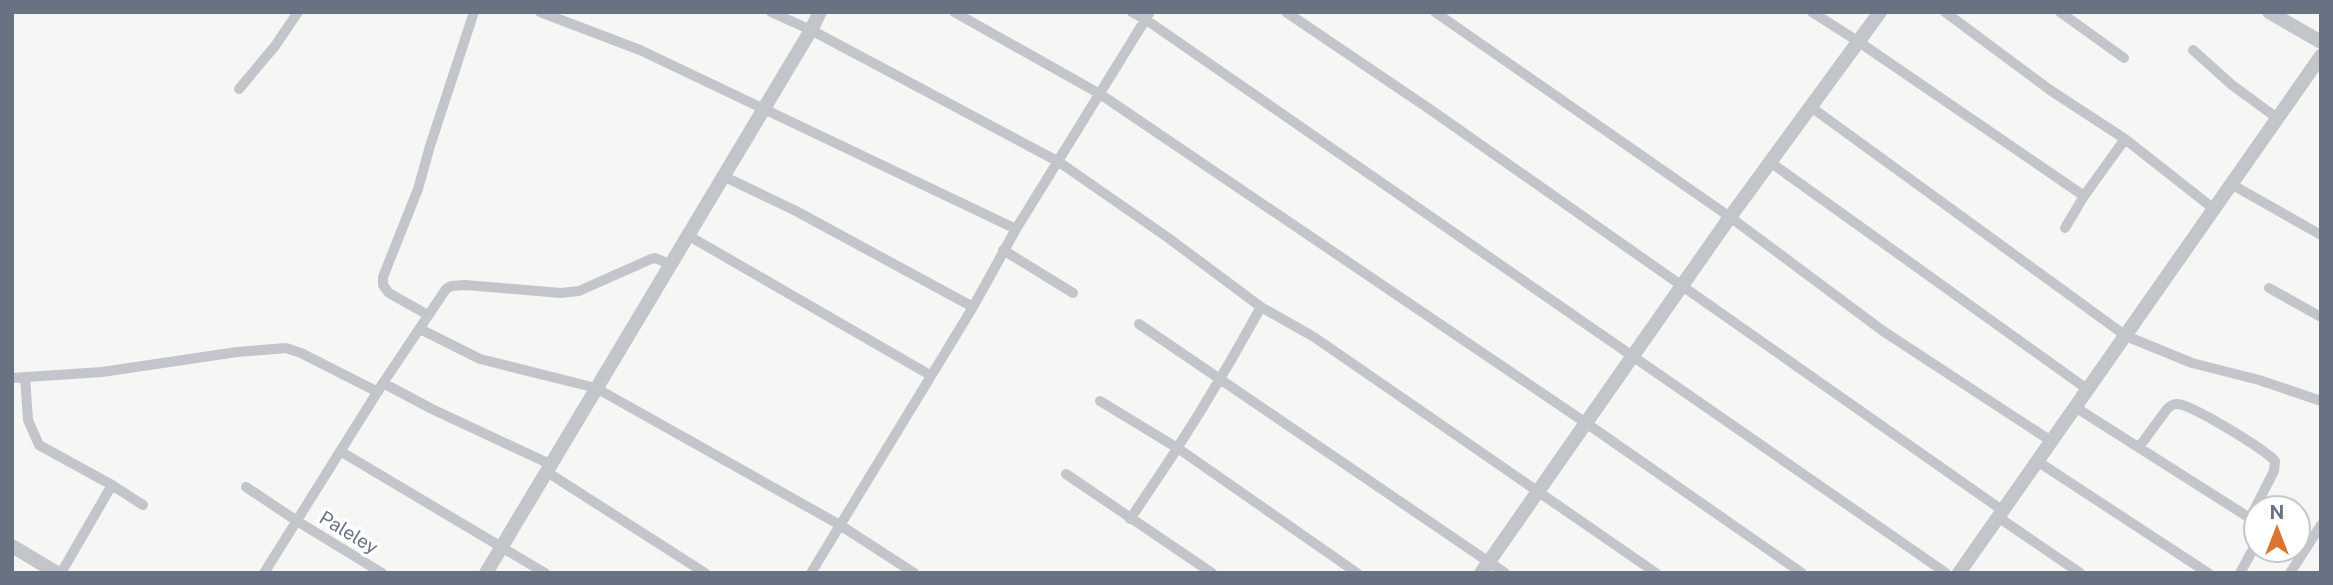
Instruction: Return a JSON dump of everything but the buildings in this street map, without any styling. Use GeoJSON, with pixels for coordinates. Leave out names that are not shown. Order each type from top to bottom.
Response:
{"type":"FeatureCollection","features":[{"type":"Feature","properties":{"kind":"street"},"geometry":{"type":"LineString","coordinates":[[239,89],[267,56],[298,12]]}},
{"type":"Feature","properties":{"kind":"street"},"geometry":{"type":"LineString","coordinates":[[428,315],[389,293],[383,285],[383,277],[418,189],[474,12]]}},
{"type":"Feature","properties":{"kind":"street"},"geometry":{"type":"LineString","coordinates":[[540,12],[640,50],[1016,229]]}},
{"type":"Feature","properties":{"kind":"street"},"geometry":{"type":"LineString","coordinates":[[771,12],[811,30],[1059,162],[1261,307],[1314,337],[1656,573]]}},
{"type":"Feature","properties":{"kind":"street"},"geometry":{"type":"LineString","coordinates":[[486,573],[820,12]]}},
{"type":"Feature","properties":{"kind":"street"},"geometry":{"type":"LineString","coordinates":[[954,12],[1100,94],[1586,423],[1802,573]]}},
{"type":"Feature","properties":{"kind":"street"},"geometry":{"type":"LineString","coordinates":[[1132,12],[1148,16],[1946,573]]}},
{"type":"Feature","properties":{"kind":"street"},"geometry":{"type":"LineString","coordinates":[[1286,12],[1682,285],[2080,573]]}},
{"type":"Feature","properties":{"kind":"street"},"geometry":{"type":"LineString","coordinates":[[1435,12],[1730,217],[1883,331],[2051,441]]}},
{"type":"Feature","properties":{"kind":"street"},"geometry":{"type":"LineString","coordinates":[[1812,12],[2084,196]]}},
{"type":"Feature","properties":{"kind":"street"},"geometry":{"type":"LineString","coordinates":[[1485,568],[1730,217],[1880,12]]}},
{"type":"Feature","properties":{"kind":"street"},"geometry":{"type":"LineString","coordinates":[[1945,12],[2050,90],[2125,139],[2214,209]]}},
{"type":"Feature","properties":{"kind":"street"},"geometry":{"type":"LineString","coordinates":[[2060,12],[2124,58]]}},
{"type":"Feature","properties":{"kind":"street"},"geometry":{"type":"LineString","coordinates":[[2269,12],[2321,42]]}},
{"type":"Feature","properties":{"kind":"street"},"geometry":{"type":"LineString","coordinates":[[811,573],[972,307],[1003,250],[1148,16]]}},
{"type":"Feature","properties":{"kind":"street"},"geometry":{"type":"LineString","coordinates":[[2193,50],[2232,85],[2277,118]]}},
{"type":"Feature","properties":{"kind":"street"},"geometry":{"type":"LineString","coordinates":[[1959,573],[2321,56]]}},
{"type":"Feature","properties":{"kind":"street"},"geometry":{"type":"LineString","coordinates":[[1811,107],[2126,336],[2192,363],[2259,380],[2321,401]]}},
{"type":"Feature","properties":{"kind":"street"},"geometry":{"type":"LineString","coordinates":[[2065,228],[2084,196],[2125,139]]}},
{"type":"Feature","properties":{"kind":"street"},"geometry":{"type":"LineString","coordinates":[[1770,162],[2087,389]]}},
{"type":"Feature","properties":{"kind":"street"},"geometry":{"type":"LineString","coordinates":[[723,176],[796,211],[972,307]]}},
{"type":"Feature","properties":{"kind":"street"},"geometry":{"type":"LineString","coordinates":[[2231,184],[2321,235]]}},
{"type":"Feature","properties":{"kind":"street"},"geometry":{"type":"LineString","coordinates":[[688,236],[930,375]]}},
{"type":"Feature","properties":{"kind":"street"},"geometry":{"type":"LineString","coordinates":[[1003,250],[1073,293]]}},
{"type":"Feature","properties":{"kind":"street"},"geometry":{"type":"LineString","coordinates":[[264,573],[446,289],[465,285],[561,293],[579,291],[651,259],[655,258],[671,265]]}},
{"type":"Feature","properties":{"kind":"street"},"geometry":{"type":"LineString","coordinates":[[2269,288],[2321,317]]}},
{"type":"Feature","properties":{"kind":"street"},"geometry":{"type":"LineString","coordinates":[[1130,519],[1179,449],[1261,307]]}},
{"type":"Feature","properties":{"kind":"street"},"geometry":{"type":"LineString","coordinates":[[1139,324],[1485,568],[1504,573]]}},
{"type":"Feature","properties":{"kind":"street"},"geometry":{"type":"LineString","coordinates":[[419,329],[480,359],[596,388],[840,525],[914,573]]}},
{"type":"Feature","properties":{"kind":"street"},"geometry":{"type":"LineString","coordinates":[[12,378],[102,372],[237,352],[286,348],[432,410],[549,468],[705,573]]}},
{"type":"Feature","properties":{"kind":"street"},"geometry":{"type":"LineString","coordinates":[[25,377],[28,420],[39,445],[143,505]]}},
{"type":"Feature","properties":{"kind":"street"},"geometry":{"type":"LineString","coordinates":[[1100,401],[1179,449],[1357,573]]}},
{"type":"Feature","properties":{"kind":"street"},"geometry":{"type":"LineString","coordinates":[[2138,447],[2167,408],[2180,404],[2233,432],[2275,461],[2274,471],[2264,494]]}},
{"type":"Feature","properties":{"kind":"street"},"geometry":{"type":"LineString","coordinates":[[2075,407],[2242,513]]}},
{"type":"Feature","properties":{"kind":"street"},"geometry":{"type":"LineString","coordinates":[[341,451],[545,573]]}},
{"type":"Feature","properties":{"kind":"street"},"geometry":{"type":"LineString","coordinates":[[2037,461],[2208,573]]}},
{"type":"Feature","properties":{"kind":"street"},"geometry":{"type":"LineString","coordinates":[[1066,474],[1212,573]]}},
{"type":"Feature","properties":{"kind":"street"},"geometry":{"type":"LineString","coordinates":[[12,546],[59,573],[111,485]]}},
{"type":"Feature","properties":{"kind":"street","name":"Paleley"},"geometry":{"type":"LineString","coordinates":[[246,487],[297,522],[383,573]]}},
{"type":"Feature","properties":{"kind":"street"},"geometry":{"type":"LineString","coordinates":[[2290,573],[2319,529]]}}]}
